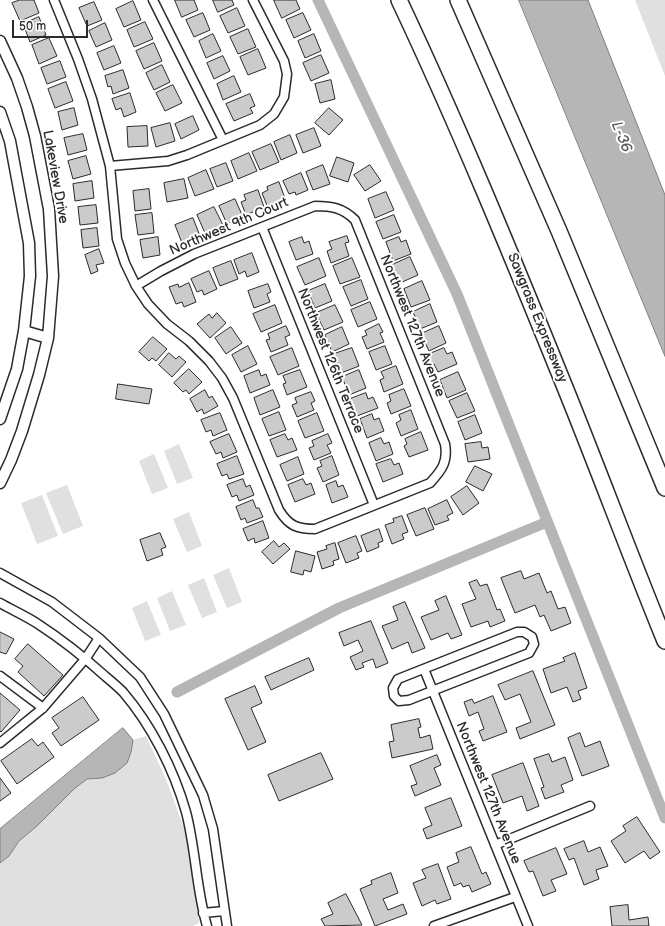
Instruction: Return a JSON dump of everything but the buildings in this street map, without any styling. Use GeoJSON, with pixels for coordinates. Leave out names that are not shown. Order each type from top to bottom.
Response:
{"type":"FeatureCollection","features":[{"type":"Feature","properties":{"kind":"highway","name":"Sawgrass Expressway"},"geometry":{"type":"LineString","coordinates":[[399,0],[432,69],[488,200],[561,376],[665,641]]}},
{"type":"Feature","properties":{"kind":"highway"},"geometry":{"type":"LineString","coordinates":[[458,0],[559,231],[665,488]]}},
{"type":"Feature","properties":{"kind":"street"},"geometry":{"type":"LineString","coordinates":[[54,0],[78,59],[92,99],[110,166],[117,238],[125,264],[136,286],[148,304],[167,324],[194,346],[209,361],[222,378],[233,398],[279,510],[286,520],[293,526],[304,529],[316,529],[374,505]]}},
{"type":"Feature","properties":{"kind":"street"},"geometry":{"type":"LineString","coordinates":[[153,0],[223,140]]}},
{"type":"Feature","properties":{"kind":"street"},"geometry":{"type":"LineString","coordinates":[[110,166],[168,160],[187,155],[260,125],[274,114],[284,97],[287,74],[284,61],[253,0]]}},
{"type":"Feature","properties":{"kind":"street","name":"Lakeview Drive"},"geometry":{"type":"LineString","coordinates":[[0,41],[17,78],[35,136],[49,209],[53,276],[48,338],[31,406],[11,460],[0,483]]}},
{"type":"Feature","properties":{"kind":"street"},"geometry":{"type":"LineString","coordinates":[[0,112],[10,141],[29,242],[30,276],[24,331],[17,369],[0,419]]}},
{"type":"Feature","properties":{"kind":"street","name":"Northwest 9th Court"},"geometry":{"type":"LineString","coordinates":[[136,286],[194,254],[315,206],[337,208]]}},
{"type":"Feature","properties":{"kind":"street","name":"Northwest 127th Avenue"},"geometry":{"type":"LineString","coordinates":[[337,208],[348,213],[355,220],[445,444],[445,464],[430,482],[374,505]]}},
{"type":"Feature","properties":{"kind":"street","name":"Northwest 126th Terrace"},"geometry":{"type":"LineString","coordinates":[[262,227],[374,505]]}},
{"type":"Feature","properties":{"kind":"street"},"geometry":{"type":"LineString","coordinates":[[24,331],[48,338]]}},
{"type":"Feature","properties":{"kind":"street"},"geometry":{"type":"LineString","coordinates":[[0,573],[52,602],[100,638],[140,677],[164,714],[203,795],[213,829],[227,926]]}},
{"type":"Feature","properties":{"kind":"street"},"geometry":{"type":"LineString","coordinates":[[0,603],[38,624],[86,658],[122,692],[146,722],[177,785],[186,813],[194,850],[203,913],[207,926]]}},
{"type":"Feature","properties":{"kind":"street"},"geometry":{"type":"LineString","coordinates":[[517,632],[524,632],[532,637],[534,644],[529,653],[409,700],[399,701],[394,696],[393,688],[398,679],[424,669],[517,632]]}},
{"type":"Feature","properties":{"kind":"street"},"geometry":{"type":"LineString","coordinates":[[0,743],[42,708],[86,658],[100,638]]}},
{"type":"Feature","properties":{"kind":"street","name":"Northwest 127th Avenue"},"geometry":{"type":"LineString","coordinates":[[424,669],[528,926]]}},
{"type":"Feature","properties":{"kind":"street"},"geometry":{"type":"LineString","coordinates":[[0,676],[42,708]]}},
{"type":"Feature","properties":{"kind":"street"},"geometry":{"type":"LineString","coordinates":[[495,845],[590,806]]}},
{"type":"Feature","properties":{"kind":"street"},"geometry":{"type":"LineString","coordinates":[[434,926],[515,897]]}},
{"type":"Feature","properties":{"kind":"street"},"geometry":{"type":"LineString","coordinates":[[203,913],[224,911]]}},
{"type":"Feature","properties":{"kind":"shaded area"},"geometry":{"type":"Polygon","coordinates":[[[635,0],[665,0],[665,76],[635,0]]]}},
{"type":"Feature","properties":{"kind":"shaded area"},"geometry":{"type":"Polygon","coordinates":[[[179,444],[193,478],[177,484],[164,451],[179,444]]]}},
{"type":"Feature","properties":{"kind":"shaded area"},"geometry":{"type":"Polygon","coordinates":[[[154,454],[168,488],[152,494],[139,461],[154,454]]]}},
{"type":"Feature","properties":{"kind":"shaded area"},"geometry":{"type":"Polygon","coordinates":[[[67,485],[83,526],[63,534],[46,493],[67,485]]]}},
{"type":"Feature","properties":{"kind":"shaded area"},"geometry":{"type":"Polygon","coordinates":[[[42,495],[58,536],[37,544],[21,503],[42,495]]]}},
{"type":"Feature","properties":{"kind":"shaded area"},"geometry":{"type":"Polygon","coordinates":[[[189,512],[202,546],[187,552],[173,519],[189,512]]]}},
{"type":"Feature","properties":{"kind":"shaded area"},"geometry":{"type":"Polygon","coordinates":[[[229,568],[242,602],[227,608],[213,575],[229,568]]]}},
{"type":"Feature","properties":{"kind":"shaded area"},"geometry":{"type":"Polygon","coordinates":[[[204,578],[217,612],[202,618],[188,585],[204,578]]]}},
{"type":"Feature","properties":{"kind":"shaded area"},"geometry":{"type":"Polygon","coordinates":[[[172,591],[186,625],[170,631],[157,598],[172,591]]]}},
{"type":"Feature","properties":{"kind":"shaded area"},"geometry":{"type":"Polygon","coordinates":[[[147,601],[161,635],[145,641],[132,608],[147,601]]]}},
{"type":"Feature","properties":{"kind":"shaded area"},"geometry":{"type":"Polygon","coordinates":[[[146,736],[165,777],[192,849],[199,923],[193,926],[0,926],[0,863],[9,856],[19,841],[37,826],[74,789],[87,779],[102,778],[131,752],[133,740],[146,736]]]}},
{"type":"Feature","properties":{"kind":"water","name":"L-36"},"geometry":{"type":"Polygon","coordinates":[[[519,0],[588,0],[665,195],[665,356],[519,0]]]}},
{"type":"Feature","properties":{"kind":"water"},"geometry":{"type":"Polygon","coordinates":[[[123,728],[133,740],[127,763],[115,773],[102,778],[87,779],[74,789],[37,826],[19,841],[9,856],[0,863],[0,829],[123,728]]]}},
{"type":"Feature","properties":{"kind":"waterway"},"geometry":{"type":"LineString","coordinates":[[318,0],[457,294],[665,818]]}},
{"type":"Feature","properties":{"kind":"waterway"},"geometry":{"type":"LineString","coordinates":[[177,692],[339,608],[547,522]]}}]}
